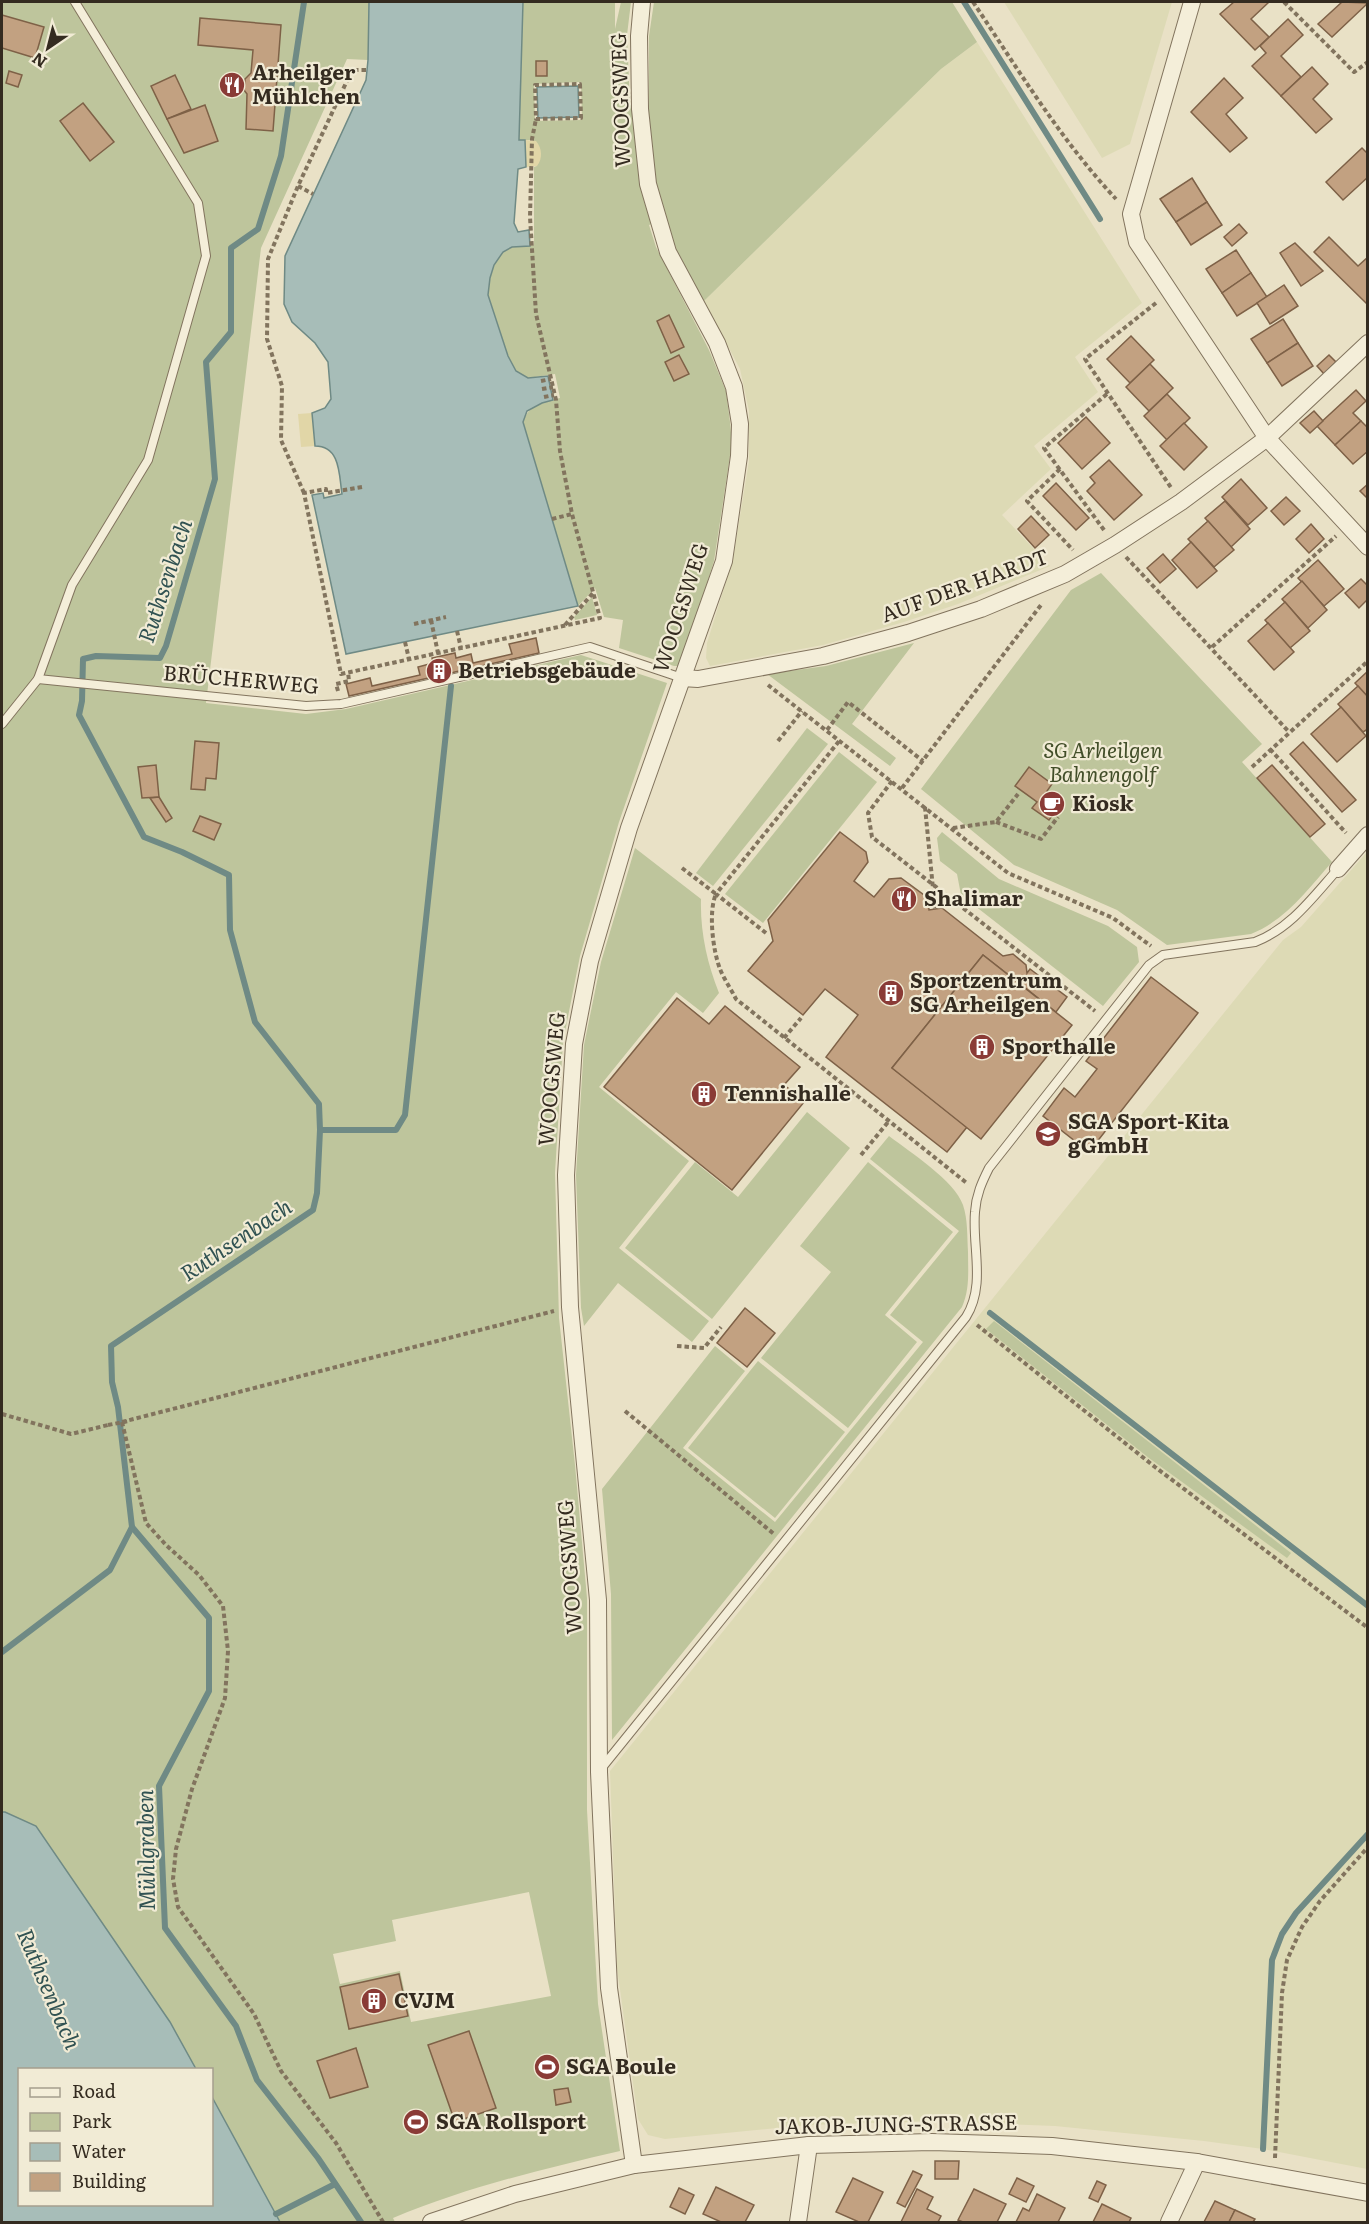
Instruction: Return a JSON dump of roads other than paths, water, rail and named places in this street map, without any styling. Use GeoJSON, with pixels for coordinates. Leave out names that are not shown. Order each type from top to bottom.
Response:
{"type":"FeatureCollection","features":[{"type":"Feature","properties":{"kind":"street","name":"WOOGSWEG"},"geometry":{"type":"LineString","coordinates":[[634,2165],[610,1998],[599,1772],[598,1600],[570,1307],[566,1175],[574,1044],[590,961],[629,828],[724,561],[739,456],[740,424],[734,387],[717,343],[668,252],[648,184],[640,109],[639,36],[642,2]]}},
{"type":"Feature","properties":{"kind":"street"},"geometry":{"type":"LineString","coordinates":[[1192,2],[1131,214],[1137,242],[1267,438],[1368,547]]}},
{"type":"Feature","properties":{"kind":"street","name":"AUF DER HARDT"},"geometry":{"type":"LineString","coordinates":[[682,678],[698,679],[823,656],[919,629],[981,609],[1085,563],[1181,502],[1267,438],[1368,343]]}},
{"type":"Feature","properties":{"kind":"street"},"geometry":{"type":"LineString","coordinates":[[1338,869],[1363,840]]}},
{"type":"Feature","properties":{"kind":"street","name":"JAKOB-JUNG-STRASSE"},"geometry":{"type":"LineString","coordinates":[[431,2223],[515,2194],[634,2165],[809,2145],[932,2142],[1053,2146],[1197,2162],[1368,2193]]}},
{"type":"Feature","properties":{"kind":"street"},"geometry":{"type":"LineString","coordinates":[[798,2223],[809,2145]]}},
{"type":"Feature","properties":{"kind":"street"},"geometry":{"type":"LineString","coordinates":[[1169,2223],[1197,2162]]}},
{"type":"Feature","properties":{"kind":"lane"},"geometry":{"type":"LineString","coordinates":[[2,724],[38,679],[72,585],[148,460],[206,256],[198,203],[75,2]]}},
{"type":"Feature","properties":{"kind":"lane","name":"BRÜCHERWEG"},"geometry":{"type":"LineString","coordinates":[[38,679],[306,706],[341,704],[590,647],[682,678]]}},
{"type":"Feature","properties":{"kind":"lane"},"geometry":{"type":"LineString","coordinates":[[599,1772],[966,1317],[975,1299],[977,1284],[974,1212],[978,1192],[989,1168],[1149,965],[1163,955],[1255,942],[1268,937],[1293,920],[1338,869]]}},
{"type":"Feature","properties":{"kind":"water","name":"Arheilger Mühlchen"},"geometry":{"type":"Polygon","coordinates":[[[369,2],[523,2],[519,140],[525,140],[526,167],[518,169],[514,223],[518,232],[529,230],[530,246],[512,247],[503,252],[494,265],[488,295],[508,356],[516,371],[528,378],[548,376],[553,400],[527,411],[523,422],[578,606],[346,654],[312,495],[323,493],[324,498],[342,494],[339,471],[334,456],[324,447],[315,446],[312,413],[325,408],[331,399],[328,362],[315,343],[292,322],[284,304],[285,256],[366,80],[369,2]]]}},
{"type":"Feature","properties":{"kind":"water"},"geometry":{"type":"Polygon","coordinates":[[[578,86],[579,117],[538,118],[537,87],[578,86]]]}},
{"type":"Feature","properties":{"kind":"water"},"geometry":{"type":"Polygon","coordinates":[[[2,1812],[5,1812],[36,1826],[170,2022],[195,2068],[18,2068],[18,2206],[213,2206],[213,2099],[280,2222],[2,2222],[2,1812]]]}},
{"type":"Feature","properties":{"kind":"waterway","name":"Ruthsenbach"},"geometry":{"type":"LineString","coordinates":[[2,1652],[110,1570],[132,1527],[118,1407],[112,1382],[111,1346],[313,1210],[317,1193],[319,1104],[255,1022],[230,930],[229,875],[182,852],[144,837],[79,715],[82,701],[83,659],[96,656],[160,658],[166,646],[215,479],[206,362],[231,332],[231,248],[258,229],[281,156],[304,2]]}},
{"type":"Feature","properties":{"kind":"waterway"},"geometry":{"type":"LineString","coordinates":[[964,2],[1100,219]]}},
{"type":"Feature","properties":{"kind":"waterway"},"geometry":{"type":"LineString","coordinates":[[320,1130],[396,1130],[405,1115],[451,686]]}},
{"type":"Feature","properties":{"kind":"waterway"},"geometry":{"type":"LineString","coordinates":[[990,1313],[1368,1606]]}},
{"type":"Feature","properties":{"kind":"waterway","name":"Mühlgraben"},"geometry":{"type":"LineString","coordinates":[[132,1527],[209,1618],[209,1691],[159,1786],[165,1928],[236,2026],[257,2080],[318,2158],[361,2222]]}},
{"type":"Feature","properties":{"kind":"waterway"},"geometry":{"type":"LineString","coordinates":[[1263,2149],[1272,1960],[1282,1934],[1296,1913],[1368,1834]]}},
{"type":"Feature","properties":{"kind":"waterway"},"geometry":{"type":"LineString","coordinates":[[276,2214],[335,2184]]}},
{"type":"Feature","properties":{"kind":"place","name":"Arheilger Mühlchen"},"geometry":{"type":"Point","coordinates":[232,85]}},
{"type":"Feature","properties":{"kind":"place","name":"Betriebsgebäude"},"geometry":{"type":"Point","coordinates":[439,671]}},
{"type":"Feature","properties":{"kind":"place","name":"Kiosk"},"geometry":{"type":"Point","coordinates":[1052,804]}},
{"type":"Feature","properties":{"kind":"place","name":"Shalimar"},"geometry":{"type":"Point","coordinates":[904,899]}},
{"type":"Feature","properties":{"kind":"place","name":"Sportzentrum SG Arheilgen"},"geometry":{"type":"Point","coordinates":[891,993]}},
{"type":"Feature","properties":{"kind":"place","name":"Sporthalle"},"geometry":{"type":"Point","coordinates":[982,1047]}},
{"type":"Feature","properties":{"kind":"place","name":"Tennishalle"},"geometry":{"type":"Point","coordinates":[704,1094]}},
{"type":"Feature","properties":{"kind":"place","name":"SGA Sport-Kita gGmbH"},"geometry":{"type":"Point","coordinates":[1048,1134]}},
{"type":"Feature","properties":{"kind":"place","name":"CVJM"},"geometry":{"type":"Point","coordinates":[374,2001]}},
{"type":"Feature","properties":{"kind":"place","name":"SGA Boule"},"geometry":{"type":"Point","coordinates":[547,2067]}},
{"type":"Feature","properties":{"kind":"place","name":"SGA Rollsport"},"geometry":{"type":"Point","coordinates":[416,2122]}},
{"type":"Feature","properties":{"kind":"park label","name":"SG Arheilgen Bahnengolf"},"geometry":{"type":"Point","coordinates":[1103,763]}}]}
